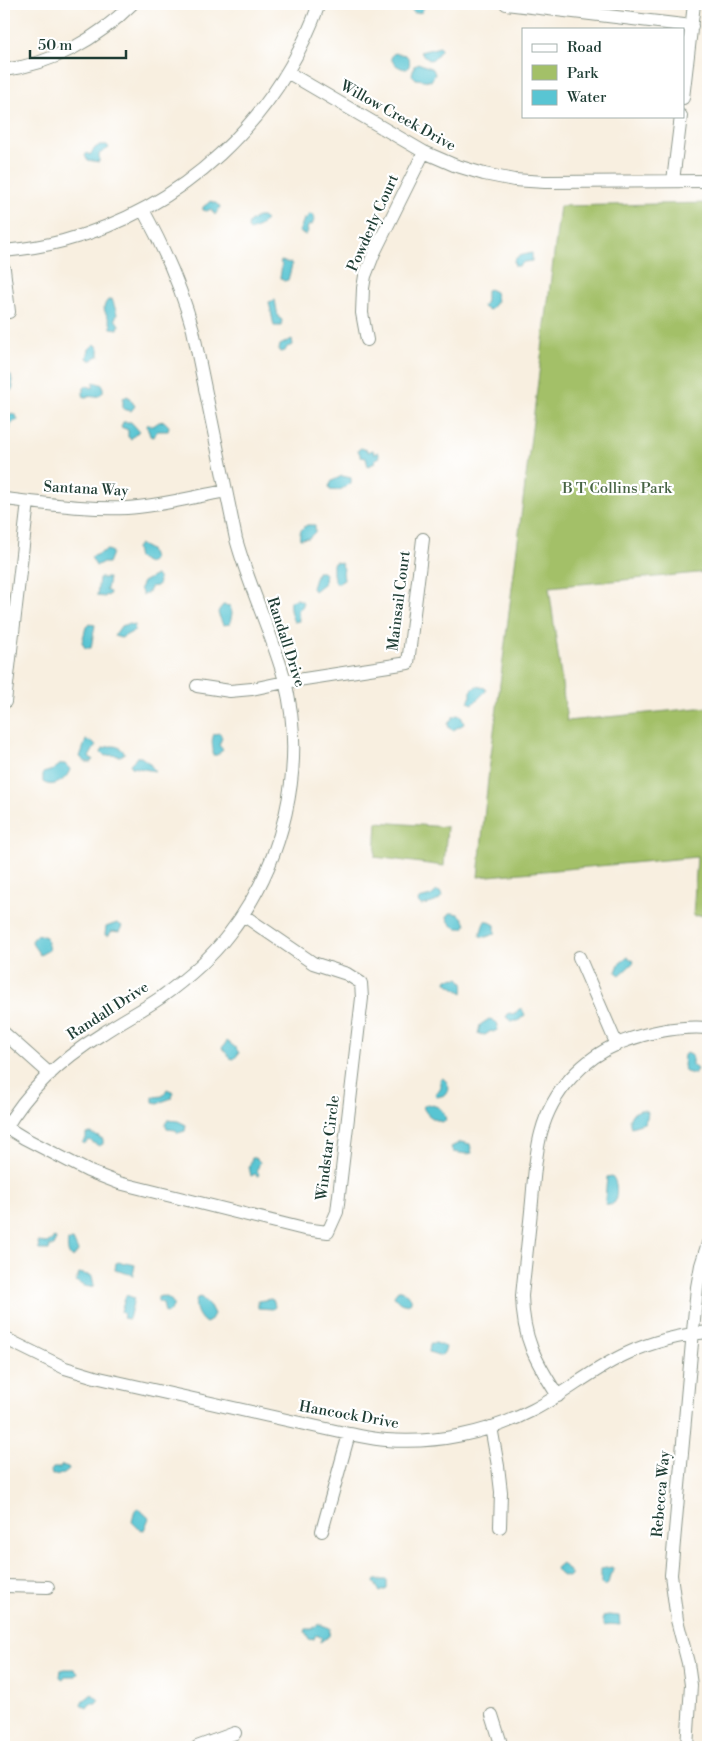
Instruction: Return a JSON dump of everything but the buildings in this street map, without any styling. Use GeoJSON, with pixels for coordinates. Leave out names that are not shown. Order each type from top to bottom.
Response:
{"type":"FeatureCollection","features":[{"type":"Feature","properties":{"kind":"street"},"geometry":{"type":"LineString","coordinates":[[4,70],[35,63],[75,47],[114,20],[132,4]]}},
{"type":"Feature","properties":{"kind":"street"},"geometry":{"type":"LineString","coordinates":[[4,251],[63,241],[100,229],[143,210],[174,191],[205,168],[225,151],[260,113],[288,72],[301,48],[319,4]]}},
{"type":"Feature","properties":{"kind":"street"},"geometry":{"type":"LineString","coordinates":[[506,4],[692,26]]}},
{"type":"Feature","properties":{"kind":"street"},"geometry":{"type":"LineString","coordinates":[[684,90],[694,4]]}},
{"type":"Feature","properties":{"kind":"street","name":"Willow Creek Drive"},"geometry":{"type":"LineString","coordinates":[[288,72],[424,152],[469,170],[514,180],[545,182],[708,180]]}},
{"type":"Feature","properties":{"kind":"street"},"geometry":{"type":"LineString","coordinates":[[673,181],[681,118]]}},
{"type":"Feature","properties":{"kind":"street","name":"Powderly Court"},"geometry":{"type":"LineString","coordinates":[[366,340],[362,301],[367,270],[424,152]]}},
{"type":"Feature","properties":{"kind":"street","name":"Randall Drive"},"geometry":{"type":"LineString","coordinates":[[5,1129],[21,1106],[50,1074],[76,1051],[160,998],[208,959],[228,936],[259,888],[272,860],[287,811],[293,750],[291,719],[285,682],[244,569],[193,330],[185,302],[164,249],[143,210]]}},
{"type":"Feature","properties":{"kind":"street"},"geometry":{"type":"LineString","coordinates":[[4,269],[9,312]]}},
{"type":"Feature","properties":{"kind":"street","name":"Santana Way"},"geometry":{"type":"LineString","coordinates":[[4,499],[96,508],[127,508],[158,505],[226,491]]}},
{"type":"Feature","properties":{"kind":"street"},"geometry":{"type":"LineString","coordinates":[[5,702],[28,502]]}},
{"type":"Feature","properties":{"kind":"street","name":"Mainsail Court"},"geometry":{"type":"LineString","coordinates":[[285,682],[408,663],[423,539]]}},
{"type":"Feature","properties":{"kind":"street"},"geometry":{"type":"LineString","coordinates":[[197,686],[230,691],[252,689],[285,682]]}},
{"type":"Feature","properties":{"kind":"street","name":"Windstar Circle"},"geometry":{"type":"LineString","coordinates":[[5,1129],[88,1171],[119,1183],[304,1230],[328,1232],[337,1212],[362,998],[361,983],[347,974],[313,963],[243,915]]}},
{"type":"Feature","properties":{"kind":"street"},"geometry":{"type":"LineString","coordinates":[[579,957],[617,1045]]}},
{"type":"Feature","properties":{"kind":"street"},"geometry":{"type":"LineString","coordinates":[[558,1396],[531,1351],[522,1315],[522,1296],[537,1153],[550,1108],[572,1077],[600,1053],[651,1033],[672,1029],[708,1028]]}},
{"type":"Feature","properties":{"kind":"street"},"geometry":{"type":"LineString","coordinates":[[4,1033],[50,1074]]}},
{"type":"Feature","properties":{"kind":"street","name":"Rebecca Way"},"geometry":{"type":"LineString","coordinates":[[687,1747],[691,1685],[688,1663],[675,1612],[671,1575],[697,1287],[708,1243]]}},
{"type":"Feature","properties":{"kind":"street","name":"Hancock Drive"},"geometry":{"type":"LineString","coordinates":[[4,1338],[65,1368],[94,1377],[349,1434],[384,1440],[409,1441],[462,1435],[491,1427],[532,1410],[558,1396],[606,1364],[627,1353],[656,1342],[692,1333],[708,1332]]}},
{"type":"Feature","properties":{"kind":"street"},"geometry":{"type":"LineString","coordinates":[[491,1427],[501,1492],[500,1527]]}},
{"type":"Feature","properties":{"kind":"street"},"geometry":{"type":"LineString","coordinates":[[322,1531],[349,1434]]}},
{"type":"Feature","properties":{"kind":"street"},"geometry":{"type":"LineString","coordinates":[[4,1586],[48,1587]]}},
{"type":"Feature","properties":{"kind":"street"},"geometry":{"type":"LineString","coordinates":[[492,1715],[502,1747]]}},
{"type":"Feature","properties":{"kind":"street"},"geometry":{"type":"LineString","coordinates":[[197,1747],[235,1733]]}},
{"type":"Feature","properties":{"kind":"green space","name":"B T Collins Park"},"geometry":{"type":"Polygon","coordinates":[[[708,203],[708,572],[549,587],[567,721],[708,707],[708,915],[693,916],[697,857],[478,877],[488,779],[560,206],[708,203]]]}},
{"type":"Feature","properties":{"kind":"green space"},"geometry":{"type":"Polygon","coordinates":[[[377,822],[447,827],[444,866],[375,857],[377,822]]]}},
{"type":"Feature","properties":{"kind":"water"},"geometry":{"type":"Polygon","coordinates":[[[408,4],[423,4],[422,12],[414,13],[408,4]]]}},
{"type":"Feature","properties":{"kind":"water"},"geometry":{"type":"Polygon","coordinates":[[[440,47],[441,50],[434,59],[429,60],[420,52],[440,47]]]}},
{"type":"Feature","properties":{"kind":"water"},"geometry":{"type":"Polygon","coordinates":[[[394,53],[406,55],[409,62],[407,69],[399,67],[393,62],[391,58],[394,53]]]}},
{"type":"Feature","properties":{"kind":"water"},"geometry":{"type":"Polygon","coordinates":[[[418,63],[433,69],[435,74],[431,81],[416,79],[412,75],[414,66],[418,63]]]}},
{"type":"Feature","properties":{"kind":"water"},"geometry":{"type":"Polygon","coordinates":[[[100,145],[107,145],[109,148],[99,154],[99,162],[87,160],[85,155],[87,153],[90,155],[100,145]]]}},
{"type":"Feature","properties":{"kind":"water"},"geometry":{"type":"Polygon","coordinates":[[[211,201],[220,207],[215,215],[211,209],[203,210],[203,207],[211,201]]]}},
{"type":"Feature","properties":{"kind":"water"},"geometry":{"type":"Polygon","coordinates":[[[309,214],[314,215],[313,218],[315,218],[312,225],[309,225],[306,235],[299,232],[304,219],[309,214]]]}},
{"type":"Feature","properties":{"kind":"water"},"geometry":{"type":"Polygon","coordinates":[[[257,217],[262,217],[266,220],[250,231],[249,223],[257,217]]]}},
{"type":"Feature","properties":{"kind":"water"},"geometry":{"type":"Polygon","coordinates":[[[532,253],[532,261],[515,266],[514,260],[519,256],[532,253]]]}},
{"type":"Feature","properties":{"kind":"water"},"geometry":{"type":"Polygon","coordinates":[[[281,261],[291,263],[292,265],[288,280],[284,281],[280,278],[281,261]]]}},
{"type":"Feature","properties":{"kind":"water"},"geometry":{"type":"Polygon","coordinates":[[[489,289],[495,292],[497,301],[490,310],[483,306],[486,301],[486,290],[489,289]]]}},
{"type":"Feature","properties":{"kind":"water"},"geometry":{"type":"Polygon","coordinates":[[[112,299],[117,314],[115,319],[119,325],[118,329],[111,328],[104,307],[108,300],[112,299]]]}},
{"type":"Feature","properties":{"kind":"water"},"geometry":{"type":"Polygon","coordinates":[[[275,300],[278,317],[282,320],[281,326],[274,326],[269,302],[275,300]]]}},
{"type":"Feature","properties":{"kind":"water"},"geometry":{"type":"Polygon","coordinates":[[[292,339],[293,345],[280,352],[280,345],[292,339]]]}},
{"type":"Feature","properties":{"kind":"water"},"geometry":{"type":"Polygon","coordinates":[[[95,344],[99,348],[99,356],[90,360],[87,358],[89,349],[95,344]]]}},
{"type":"Feature","properties":{"kind":"water"},"geometry":{"type":"Polygon","coordinates":[[[6,374],[11,375],[13,388],[7,395],[4,395],[4,380],[6,374]]]}},
{"type":"Feature","properties":{"kind":"water"},"geometry":{"type":"Polygon","coordinates":[[[94,382],[103,385],[103,392],[99,396],[84,397],[84,387],[93,388],[94,382]]]}},
{"type":"Feature","properties":{"kind":"water"},"geometry":{"type":"Polygon","coordinates":[[[128,396],[135,406],[131,411],[123,409],[123,398],[128,396]]]}},
{"type":"Feature","properties":{"kind":"water"},"geometry":{"type":"Polygon","coordinates":[[[12,413],[18,420],[11,423],[10,429],[4,430],[4,419],[12,413]]]}},
{"type":"Feature","properties":{"kind":"water"},"geometry":{"type":"Polygon","coordinates":[[[164,421],[169,426],[168,431],[157,431],[154,437],[150,436],[148,424],[153,426],[164,421]]]}},
{"type":"Feature","properties":{"kind":"water"},"geometry":{"type":"Polygon","coordinates":[[[123,422],[131,422],[139,431],[131,439],[128,437],[128,430],[121,427],[123,422]]]}},
{"type":"Feature","properties":{"kind":"water"},"geometry":{"type":"Polygon","coordinates":[[[361,448],[368,452],[373,450],[374,454],[378,452],[380,457],[374,460],[375,463],[368,466],[366,458],[361,457],[358,450],[361,448]]]}},
{"type":"Feature","properties":{"kind":"water"},"geometry":{"type":"Polygon","coordinates":[[[342,476],[351,478],[351,483],[339,490],[330,490],[329,486],[332,481],[342,476]]]}},
{"type":"Feature","properties":{"kind":"water"},"geometry":{"type":"Polygon","coordinates":[[[307,525],[315,525],[315,532],[309,538],[300,539],[301,531],[307,525]]]}},
{"type":"Feature","properties":{"kind":"water"},"geometry":{"type":"Polygon","coordinates":[[[139,544],[150,550],[152,561],[148,563],[138,558],[136,548],[139,544]]]}},
{"type":"Feature","properties":{"kind":"water"},"geometry":{"type":"Polygon","coordinates":[[[107,550],[112,553],[108,563],[101,563],[96,566],[91,557],[107,550]]]}},
{"type":"Feature","properties":{"kind":"water"},"geometry":{"type":"Polygon","coordinates":[[[335,562],[341,563],[344,569],[344,580],[339,583],[335,582],[333,574],[333,564],[335,562]]]}},
{"type":"Feature","properties":{"kind":"water"},"geometry":{"type":"Polygon","coordinates":[[[317,572],[325,574],[324,583],[314,591],[312,588],[317,572]]]}},
{"type":"Feature","properties":{"kind":"water"},"geometry":{"type":"Polygon","coordinates":[[[156,575],[159,583],[157,586],[150,587],[149,592],[143,595],[140,588],[143,582],[156,575]]]}},
{"type":"Feature","properties":{"kind":"water"},"geometry":{"type":"Polygon","coordinates":[[[99,578],[109,578],[107,589],[105,590],[110,592],[105,597],[97,596],[99,578]]]}},
{"type":"Feature","properties":{"kind":"water"},"geometry":{"type":"Polygon","coordinates":[[[297,599],[302,601],[303,606],[298,610],[299,621],[294,622],[290,612],[290,601],[297,599]]]}},
{"type":"Feature","properties":{"kind":"water"},"geometry":{"type":"Polygon","coordinates":[[[223,605],[230,606],[232,613],[230,624],[223,625],[218,613],[223,605]]]}},
{"type":"Feature","properties":{"kind":"water"},"geometry":{"type":"Polygon","coordinates":[[[89,624],[95,625],[91,648],[85,648],[82,642],[86,627],[89,624]]]}},
{"type":"Feature","properties":{"kind":"water"},"geometry":{"type":"Polygon","coordinates":[[[135,625],[134,631],[121,638],[114,636],[121,626],[135,625]]]}},
{"type":"Feature","properties":{"kind":"water"},"geometry":{"type":"Polygon","coordinates":[[[476,686],[485,688],[486,691],[473,704],[468,702],[471,691],[476,686]]]}},
{"type":"Feature","properties":{"kind":"water"},"geometry":{"type":"Polygon","coordinates":[[[457,715],[461,716],[464,724],[453,730],[449,728],[448,724],[457,715]]]}},
{"type":"Feature","properties":{"kind":"water"},"geometry":{"type":"Polygon","coordinates":[[[220,733],[222,738],[219,745],[223,750],[217,755],[213,755],[213,737],[214,734],[220,733]]]}},
{"type":"Feature","properties":{"kind":"water"},"geometry":{"type":"Polygon","coordinates":[[[86,740],[96,745],[89,757],[93,759],[91,762],[86,762],[80,757],[86,740]]]}},
{"type":"Feature","properties":{"kind":"water"},"geometry":{"type":"Polygon","coordinates":[[[111,746],[120,748],[124,754],[120,756],[105,756],[101,752],[103,748],[111,746]]]}},
{"type":"Feature","properties":{"kind":"water"},"geometry":{"type":"Polygon","coordinates":[[[137,757],[141,757],[149,763],[155,771],[132,767],[130,764],[137,757]]]}},
{"type":"Feature","properties":{"kind":"water"},"geometry":{"type":"Polygon","coordinates":[[[61,764],[65,764],[70,769],[63,780],[55,784],[43,782],[43,773],[53,770],[61,764]]]}},
{"type":"Feature","properties":{"kind":"water"},"geometry":{"type":"Polygon","coordinates":[[[437,891],[442,896],[436,902],[421,905],[418,902],[419,899],[431,896],[437,891]]]}},
{"type":"Feature","properties":{"kind":"water"},"geometry":{"type":"Polygon","coordinates":[[[450,913],[459,914],[462,917],[466,925],[464,928],[451,925],[447,917],[450,913]]]}},
{"type":"Feature","properties":{"kind":"water"},"geometry":{"type":"Polygon","coordinates":[[[486,920],[495,925],[495,934],[486,937],[480,936],[483,925],[486,920]]]}},
{"type":"Feature","properties":{"kind":"water"},"geometry":{"type":"Polygon","coordinates":[[[117,923],[122,926],[119,932],[112,931],[108,936],[105,935],[106,927],[117,923]]]}},
{"type":"Feature","properties":{"kind":"water"},"geometry":{"type":"Polygon","coordinates":[[[37,934],[46,937],[49,950],[40,955],[32,941],[37,934]]]}},
{"type":"Feature","properties":{"kind":"water"},"geometry":{"type":"Polygon","coordinates":[[[628,957],[634,961],[620,975],[616,972],[619,964],[628,957]]]}},
{"type":"Feature","properties":{"kind":"water"},"geometry":{"type":"Polygon","coordinates":[[[459,978],[462,981],[463,993],[446,981],[447,979],[459,978]]]}},
{"type":"Feature","properties":{"kind":"water"},"geometry":{"type":"Polygon","coordinates":[[[519,1009],[522,1009],[525,1015],[518,1021],[511,1021],[506,1017],[509,1013],[514,1014],[519,1009]]]}},
{"type":"Feature","properties":{"kind":"water"},"geometry":{"type":"Polygon","coordinates":[[[489,1019],[498,1025],[497,1030],[485,1035],[478,1034],[480,1025],[489,1019]]]}},
{"type":"Feature","properties":{"kind":"water"},"geometry":{"type":"Polygon","coordinates":[[[227,1041],[239,1053],[234,1059],[230,1058],[222,1048],[227,1041]]]}},
{"type":"Feature","properties":{"kind":"water"},"geometry":{"type":"Polygon","coordinates":[[[686,1053],[692,1056],[692,1065],[697,1069],[694,1074],[686,1072],[683,1066],[686,1053]]]}},
{"type":"Feature","properties":{"kind":"water"},"geometry":{"type":"Polygon","coordinates":[[[443,1078],[447,1082],[449,1089],[445,1095],[437,1097],[435,1095],[441,1087],[440,1080],[443,1078]]]}},
{"type":"Feature","properties":{"kind":"water"},"geometry":{"type":"Polygon","coordinates":[[[167,1089],[174,1092],[172,1098],[158,1103],[153,1102],[153,1097],[163,1096],[167,1089]]]}},
{"type":"Feature","properties":{"kind":"water"},"geometry":{"type":"Polygon","coordinates":[[[427,1104],[440,1108],[444,1113],[446,1121],[441,1122],[428,1115],[423,1107],[427,1104]]]}},
{"type":"Feature","properties":{"kind":"water"},"geometry":{"type":"Polygon","coordinates":[[[640,1110],[648,1112],[647,1118],[644,1123],[631,1127],[629,1120],[632,1114],[640,1110]]]}},
{"type":"Feature","properties":{"kind":"water"},"geometry":{"type":"Polygon","coordinates":[[[168,1120],[178,1121],[186,1125],[185,1131],[178,1133],[176,1130],[167,1129],[165,1124],[168,1120]]]}},
{"type":"Feature","properties":{"kind":"water"},"geometry":{"type":"Polygon","coordinates":[[[90,1133],[103,1139],[103,1144],[99,1146],[89,1140],[84,1144],[82,1142],[86,1139],[86,1134],[90,1133]]]}},
{"type":"Feature","properties":{"kind":"water"},"geometry":{"type":"Polygon","coordinates":[[[461,1142],[470,1144],[472,1153],[453,1152],[451,1147],[461,1142]]]}},
{"type":"Feature","properties":{"kind":"water"},"geometry":{"type":"Polygon","coordinates":[[[252,1158],[256,1158],[260,1162],[257,1170],[259,1175],[257,1176],[255,1174],[251,1176],[249,1167],[252,1158]]]}},
{"type":"Feature","properties":{"kind":"water"},"geometry":{"type":"Polygon","coordinates":[[[612,1176],[617,1192],[615,1202],[611,1205],[606,1204],[605,1199],[607,1177],[612,1176]]]}},
{"type":"Feature","properties":{"kind":"water"},"geometry":{"type":"Polygon","coordinates":[[[54,1238],[56,1239],[54,1246],[50,1246],[49,1250],[39,1250],[38,1242],[47,1243],[54,1238]]]}},
{"type":"Feature","properties":{"kind":"water"},"geometry":{"type":"Polygon","coordinates":[[[73,1240],[78,1251],[73,1258],[69,1253],[68,1241],[73,1240]]]}},
{"type":"Feature","properties":{"kind":"water"},"geometry":{"type":"Polygon","coordinates":[[[116,1263],[135,1265],[133,1275],[115,1270],[116,1263]]]}},
{"type":"Feature","properties":{"kind":"water"},"geometry":{"type":"Polygon","coordinates":[[[79,1273],[92,1276],[94,1285],[88,1287],[76,1281],[79,1273]]]}},
{"type":"Feature","properties":{"kind":"water"},"geometry":{"type":"Polygon","coordinates":[[[398,1290],[402,1290],[411,1298],[411,1302],[404,1304],[397,1300],[394,1295],[398,1290]]]}},
{"type":"Feature","properties":{"kind":"water"},"geometry":{"type":"Polygon","coordinates":[[[126,1295],[134,1298],[129,1319],[123,1318],[124,1314],[121,1312],[126,1295]]]}},
{"type":"Feature","properties":{"kind":"water"},"geometry":{"type":"Polygon","coordinates":[[[162,1296],[173,1302],[173,1307],[168,1313],[165,1313],[163,1303],[158,1301],[158,1297],[162,1296]]]}},
{"type":"Feature","properties":{"kind":"water"},"geometry":{"type":"Polygon","coordinates":[[[201,1297],[210,1306],[214,1314],[210,1321],[206,1323],[196,1308],[197,1298],[201,1297]]]}},
{"type":"Feature","properties":{"kind":"water"},"geometry":{"type":"Polygon","coordinates":[[[271,1299],[274,1301],[275,1307],[273,1309],[258,1308],[258,1301],[271,1299]]]}},
{"type":"Feature","properties":{"kind":"water"},"geometry":{"type":"Polygon","coordinates":[[[436,1343],[446,1347],[441,1356],[429,1352],[430,1344],[436,1343]]]}},
{"type":"Feature","properties":{"kind":"water"},"geometry":{"type":"Polygon","coordinates":[[[62,1465],[68,1467],[69,1470],[64,1474],[52,1475],[51,1471],[53,1468],[60,1468],[62,1465]]]}},
{"type":"Feature","properties":{"kind":"water"},"geometry":{"type":"Polygon","coordinates":[[[138,1508],[149,1518],[144,1530],[139,1529],[132,1522],[135,1510],[138,1508]]]}},
{"type":"Feature","properties":{"kind":"water"},"geometry":{"type":"Polygon","coordinates":[[[562,1563],[571,1576],[564,1576],[558,1572],[556,1568],[562,1563]]]}},
{"type":"Feature","properties":{"kind":"water"},"geometry":{"type":"Polygon","coordinates":[[[612,1567],[614,1570],[610,1575],[608,1584],[605,1586],[601,1584],[601,1569],[612,1567]]]}},
{"type":"Feature","properties":{"kind":"water"},"geometry":{"type":"Polygon","coordinates":[[[375,1580],[387,1580],[387,1589],[380,1592],[374,1582],[375,1580]]]}},
{"type":"Feature","properties":{"kind":"water"},"geometry":{"type":"Polygon","coordinates":[[[604,1616],[619,1616],[620,1625],[610,1624],[605,1626],[602,1620],[604,1616]]]}},
{"type":"Feature","properties":{"kind":"water"},"geometry":{"type":"Polygon","coordinates":[[[319,1624],[330,1628],[329,1636],[320,1642],[322,1638],[318,1635],[314,1639],[309,1640],[305,1632],[306,1629],[312,1629],[319,1624]]]}},
{"type":"Feature","properties":{"kind":"water"},"geometry":{"type":"Polygon","coordinates":[[[74,1669],[78,1673],[76,1676],[65,1676],[63,1679],[60,1677],[61,1670],[74,1669]]]}},
{"type":"Feature","properties":{"kind":"water"},"geometry":{"type":"Polygon","coordinates":[[[92,1694],[99,1700],[96,1704],[90,1704],[87,1708],[81,1705],[83,1701],[92,1694]]]}}]}
